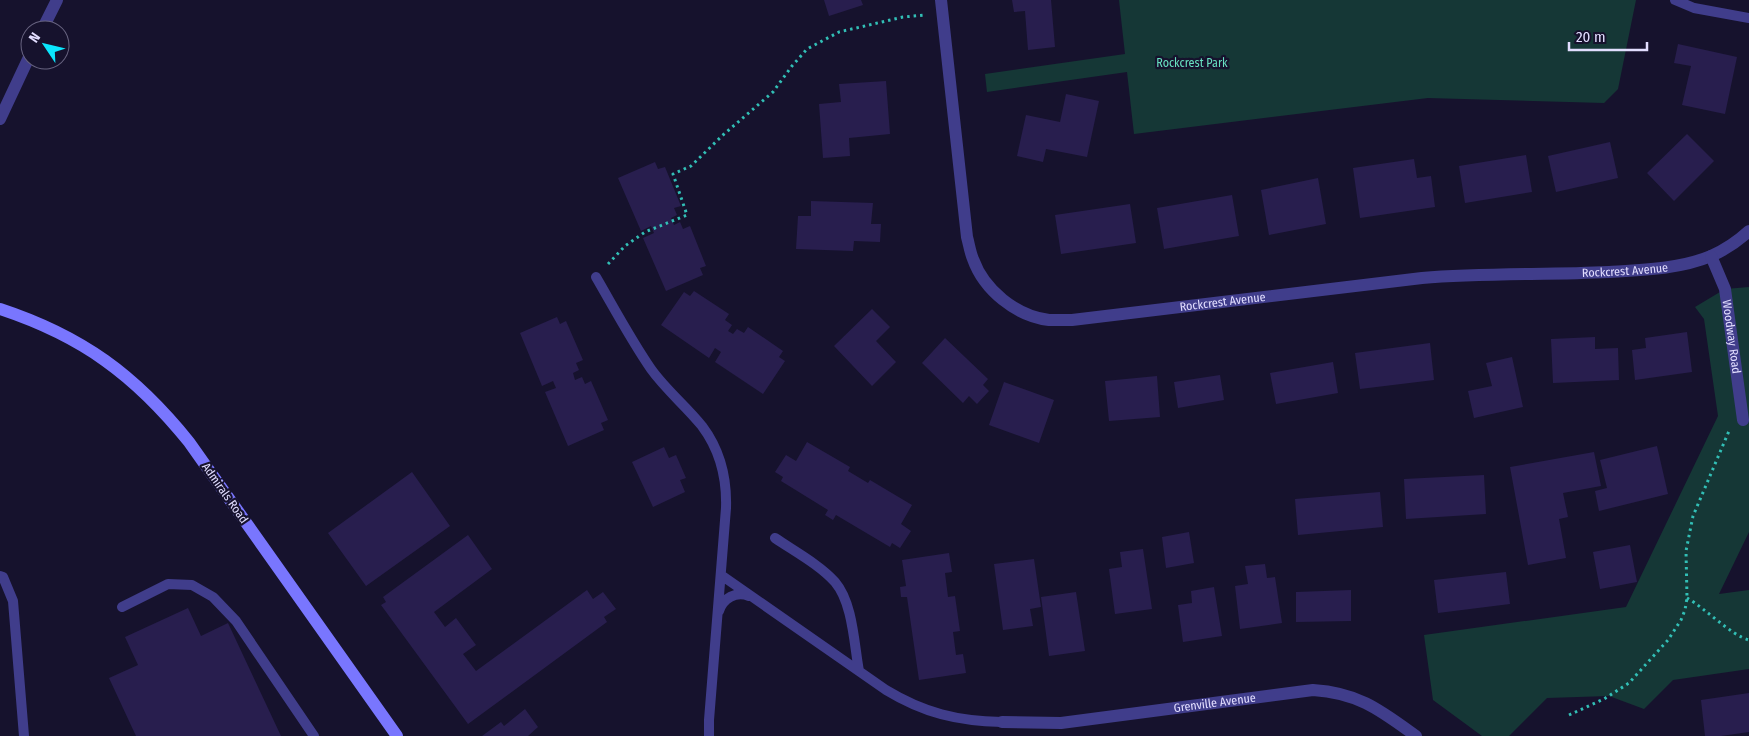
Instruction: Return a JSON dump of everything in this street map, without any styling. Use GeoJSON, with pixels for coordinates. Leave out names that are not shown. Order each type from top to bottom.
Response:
{"type":"FeatureCollection","features":[{"type":"Feature","properties":{"kind":"main road","name":"Admirals Road"},"geometry":{"type":"LineString","coordinates":[[0,309],[53,329],[84,346],[114,366],[166,414],[188,442],[397,736]]}},
{"type":"Feature","properties":{"kind":"street"},"geometry":{"type":"LineString","coordinates":[[47,20],[57,0]]}},
{"type":"Feature","properties":{"kind":"street","name":"Rockcrest Avenue"},"geometry":{"type":"LineString","coordinates":[[942,6],[967,236],[973,260],[985,282],[1002,300],[1024,313],[1048,320],[1072,320],[1422,278],[1623,271],[1679,265],[1711,256],[1731,245],[1749,231]]}},
{"type":"Feature","properties":{"kind":"street"},"geometry":{"type":"LineString","coordinates":[[0,120],[23,70]]}},
{"type":"Feature","properties":{"kind":"street","name":"Woodway Road"},"geometry":{"type":"LineString","coordinates":[[1711,256],[1725,289],[1743,420]]}},
{"type":"Feature","properties":{"kind":"street","name":"Grenville Avenue"},"geometry":{"type":"LineString","coordinates":[[1002,722],[1061,723],[1313,690],[1357,698],[1383,712],[1416,736]]}},
{"type":"Feature","properties":{"kind":"lane"},"geometry":{"type":"LineString","coordinates":[[1675,0],[1694,8],[1749,18]]}},
{"type":"Feature","properties":{"kind":"lane"},"geometry":{"type":"LineString","coordinates":[[596,277],[649,367],[668,391],[701,426],[722,465],[726,494],[709,736]]}},
{"type":"Feature","properties":{"kind":"lane"},"geometry":{"type":"LineString","coordinates":[[775,538],[824,572],[835,582],[843,595],[848,610],[859,671]]}},
{"type":"Feature","properties":{"kind":"lane"},"geometry":{"type":"LineString","coordinates":[[720,575],[899,697],[925,710],[954,718],[1002,722]]}},
{"type":"Feature","properties":{"kind":"lane"},"geometry":{"type":"LineString","coordinates":[[0,576],[3,577],[13,601],[24,736]]}},
{"type":"Feature","properties":{"kind":"lane"},"geometry":{"type":"LineString","coordinates":[[122,607],[168,584],[192,585],[213,597],[236,620],[314,736]]}},
{"type":"Feature","properties":{"kind":"lane"},"geometry":{"type":"LineString","coordinates":[[717,616],[720,606],[726,599],[745,594],[754,598]]}},
{"type":"Feature","properties":{"kind":"path"},"geometry":{"type":"LineString","coordinates":[[596,277],[625,246],[646,232],[687,215],[674,174],[691,166],[723,135],[767,98],[807,49],[839,32],[942,6]]}},
{"type":"Feature","properties":{"kind":"path"},"geometry":{"type":"LineString","coordinates":[[1569,715],[1619,690],[1637,676],[1668,640],[1681,620],[1687,598],[1686,551],[1692,516],[1730,430],[1743,420]]}},
{"type":"Feature","properties":{"kind":"path"},"geometry":{"type":"LineString","coordinates":[[1687,598],[1697,603],[1740,636],[1749,640]]}},
{"type":"Feature","properties":{"kind":"green space","name":"Rockcrest Park"},"geometry":{"type":"Polygon","coordinates":[[[1119,0],[1636,0],[1618,89],[1604,103],[1428,98],[1134,134],[1127,72],[987,92],[985,74],[1125,54],[1119,0]]]}},
{"type":"Feature","properties":{"kind":"green space"},"geometry":{"type":"Polygon","coordinates":[[[1749,287],[1749,532],[1719,594],[1749,590],[1749,669],[1673,680],[1644,709],[1609,696],[1547,698],[1509,736],[1482,736],[1433,700],[1424,635],[1626,607],[1718,416],[1704,319],[1695,307],[1725,289],[1749,287]]]}},
{"type":"Feature","properties":{"kind":"building"},"geometry":{"type":"Polygon","coordinates":[[[824,0],[861,0],[863,5],[829,16],[824,0]]]}},
{"type":"Feature","properties":{"kind":"building"},"geometry":{"type":"Polygon","coordinates":[[[1012,0],[1051,0],[1055,47],[1028,50],[1025,11],[1014,12],[1012,0]]]}},
{"type":"Feature","properties":{"kind":"building"},"geometry":{"type":"Polygon","coordinates":[[[1678,44],[1737,57],[1725,114],[1682,105],[1691,66],[1674,63],[1678,44]]]}},
{"type":"Feature","properties":{"kind":"building"},"geometry":{"type":"Polygon","coordinates":[[[886,81],[890,134],[849,138],[850,156],[823,158],[819,104],[841,102],[839,84],[886,81]]]}},
{"type":"Feature","properties":{"kind":"building"},"geometry":{"type":"Polygon","coordinates":[[[1066,94],[1099,101],[1087,157],[1046,149],[1043,162],[1017,156],[1026,115],[1060,122],[1066,94]]]}},
{"type":"Feature","properties":{"kind":"building"},"geometry":{"type":"Polygon","coordinates":[[[1687,134],[1714,161],[1674,201],[1647,173],[1687,134]]]}},
{"type":"Feature","properties":{"kind":"building"},"geometry":{"type":"Polygon","coordinates":[[[1610,142],[1618,178],[1556,192],[1548,156],[1610,142]]]}},
{"type":"Feature","properties":{"kind":"building"},"geometry":{"type":"Polygon","coordinates":[[[1526,155],[1532,192],[1465,203],[1459,166],[1526,155]]]}},
{"type":"Feature","properties":{"kind":"building"},"geometry":{"type":"Polygon","coordinates":[[[1414,159],[1417,178],[1431,176],[1435,207],[1360,218],[1353,168],[1414,159]]]}},
{"type":"Feature","properties":{"kind":"building"},"geometry":{"type":"Polygon","coordinates":[[[655,162],[658,169],[665,167],[681,206],[674,208],[677,215],[671,218],[674,225],[680,222],[683,229],[690,226],[706,266],[700,268],[703,275],[666,291],[643,238],[654,233],[651,226],[641,231],[618,178],[655,162]]]}},
{"type":"Feature","properties":{"kind":"building"},"geometry":{"type":"Polygon","coordinates":[[[1318,178],[1326,224],[1269,235],[1261,190],[1318,178]]]}},
{"type":"Feature","properties":{"kind":"building"},"geometry":{"type":"Polygon","coordinates":[[[1232,195],[1239,236],[1164,249],[1157,208],[1232,195]]]}},
{"type":"Feature","properties":{"kind":"building"},"geometry":{"type":"Polygon","coordinates":[[[811,201],[873,203],[871,224],[881,224],[880,242],[854,241],[853,251],[796,249],[798,216],[811,216],[811,201]]]}},
{"type":"Feature","properties":{"kind":"building"},"geometry":{"type":"Polygon","coordinates":[[[1130,204],[1136,243],[1061,254],[1055,215],[1130,204]]]}},
{"type":"Feature","properties":{"kind":"building"},"geometry":{"type":"Polygon","coordinates":[[[694,291],[729,314],[725,320],[732,325],[728,331],[733,334],[737,329],[744,333],[748,327],[783,351],[779,357],[785,361],[763,394],[715,362],[721,352],[715,348],[709,358],[661,325],[684,292],[690,296],[694,291]]]}},
{"type":"Feature","properties":{"kind":"building"},"geometry":{"type":"Polygon","coordinates":[[[872,309],[890,327],[876,341],[896,362],[872,386],[834,346],[872,309]]]}},
{"type":"Feature","properties":{"kind":"building"},"geometry":{"type":"Polygon","coordinates":[[[557,317],[560,324],[566,321],[583,360],[576,363],[579,370],[573,373],[575,380],[582,377],[585,384],[591,381],[608,420],[601,423],[604,430],[568,446],[545,392],[556,388],[553,381],[542,386],[520,333],[557,317]]]}},
{"type":"Feature","properties":{"kind":"building"},"geometry":{"type":"Polygon","coordinates":[[[1687,332],[1692,372],[1635,380],[1632,350],[1646,348],[1645,338],[1687,332]]]}},
{"type":"Feature","properties":{"kind":"building"},"geometry":{"type":"Polygon","coordinates":[[[1595,337],[1595,349],[1618,348],[1619,380],[1553,383],[1551,339],[1595,337]]]}},
{"type":"Feature","properties":{"kind":"building"},"geometry":{"type":"Polygon","coordinates":[[[945,338],[988,379],[983,385],[989,391],[977,404],[969,396],[963,403],[922,363],[945,338]]]}},
{"type":"Feature","properties":{"kind":"building"},"geometry":{"type":"Polygon","coordinates":[[[1430,343],[1434,380],[1360,389],[1355,353],[1430,343]]]}},
{"type":"Feature","properties":{"kind":"building"},"geometry":{"type":"Polygon","coordinates":[[[1512,357],[1523,407],[1474,418],[1468,391],[1492,386],[1486,363],[1512,357]]]}},
{"type":"Feature","properties":{"kind":"building"},"geometry":{"type":"Polygon","coordinates":[[[1333,362],[1338,393],[1276,404],[1270,373],[1333,362]]]}},
{"type":"Feature","properties":{"kind":"building"},"geometry":{"type":"Polygon","coordinates":[[[1220,375],[1224,400],[1178,408],[1174,382],[1220,375]]]}},
{"type":"Feature","properties":{"kind":"building"},"geometry":{"type":"Polygon","coordinates":[[[1157,376],[1160,417],[1109,421],[1105,381],[1157,376]]]}},
{"type":"Feature","properties":{"kind":"building"},"geometry":{"type":"Polygon","coordinates":[[[1004,382],[1054,400],[1039,443],[989,425],[1004,382]]]}},
{"type":"Feature","properties":{"kind":"building"},"geometry":{"type":"Polygon","coordinates":[[[807,442],[850,467],[848,471],[868,483],[870,480],[912,505],[901,524],[911,531],[900,548],[892,543],[890,547],[836,515],[833,520],[825,515],[828,510],[781,481],[783,477],[775,472],[786,455],[796,461],[807,442]]]}},
{"type":"Feature","properties":{"kind":"building"},"geometry":{"type":"Polygon","coordinates":[[[1657,446],[1668,494],[1599,511],[1595,491],[1607,488],[1600,460],[1657,446]]]}},
{"type":"Feature","properties":{"kind":"building"},"geometry":{"type":"Polygon","coordinates":[[[664,447],[669,458],[676,455],[686,478],[680,480],[685,492],[653,507],[632,462],[664,447]]]}},
{"type":"Feature","properties":{"kind":"building"},"geometry":{"type":"Polygon","coordinates":[[[1594,452],[1601,486],[1563,493],[1568,517],[1559,519],[1566,558],[1528,565],[1510,467],[1594,452]]]}},
{"type":"Feature","properties":{"kind":"building"},"geometry":{"type":"Polygon","coordinates":[[[412,472],[450,526],[366,586],[328,533],[412,472]]]}},
{"type":"Feature","properties":{"kind":"building"},"geometry":{"type":"Polygon","coordinates":[[[1484,475],[1486,514],[1406,519],[1404,479],[1484,475]]]}},
{"type":"Feature","properties":{"kind":"building"},"geometry":{"type":"Polygon","coordinates":[[[1380,492],[1383,527],[1298,535],[1295,499],[1380,492]]]}},
{"type":"Feature","properties":{"kind":"building"},"geometry":{"type":"Polygon","coordinates":[[[1189,532],[1194,563],[1166,568],[1162,537],[1189,532]]]}},
{"type":"Feature","properties":{"kind":"building"},"geometry":{"type":"Polygon","coordinates":[[[468,535],[492,569],[434,612],[445,627],[456,618],[476,645],[463,654],[476,671],[587,590],[593,599],[603,592],[616,609],[604,617],[607,622],[468,724],[381,605],[386,602],[383,597],[468,535]]]}},
{"type":"Feature","properties":{"kind":"building"},"geometry":{"type":"Polygon","coordinates":[[[1630,545],[1637,582],[1600,589],[1593,552],[1630,545]]]}},
{"type":"Feature","properties":{"kind":"building"},"geometry":{"type":"Polygon","coordinates":[[[1143,549],[1152,609],[1115,614],[1109,569],[1122,567],[1120,552],[1143,549]]]}},
{"type":"Feature","properties":{"kind":"building"},"geometry":{"type":"Polygon","coordinates":[[[949,553],[952,572],[945,573],[948,597],[955,596],[960,631],[953,632],[956,655],[963,654],[966,673],[919,680],[907,597],[901,597],[900,587],[906,586],[902,560],[949,553]]]}},
{"type":"Feature","properties":{"kind":"building"},"geometry":{"type":"Polygon","coordinates":[[[1034,559],[1041,607],[1030,609],[1033,626],[1003,630],[994,564],[1034,559]]]}},
{"type":"Feature","properties":{"kind":"building"},"geometry":{"type":"Polygon","coordinates":[[[1265,564],[1267,578],[1275,577],[1282,623],[1240,629],[1235,586],[1248,584],[1245,566],[1265,564]]]}},
{"type":"Feature","properties":{"kind":"building"},"geometry":{"type":"Polygon","coordinates":[[[1506,572],[1510,604],[1438,613],[1434,580],[1506,572]]]}},
{"type":"Feature","properties":{"kind":"building"},"geometry":{"type":"Polygon","coordinates":[[[1214,587],[1222,636],[1183,642],[1178,605],[1192,603],[1191,591],[1214,587]]]}},
{"type":"Feature","properties":{"kind":"building"},"geometry":{"type":"Polygon","coordinates":[[[1351,590],[1351,621],[1296,622],[1296,592],[1351,590]]]}},
{"type":"Feature","properties":{"kind":"building"},"geometry":{"type":"Polygon","coordinates":[[[1076,592],[1085,651],[1049,656],[1041,597],[1076,592]]]}},
{"type":"Feature","properties":{"kind":"building"},"geometry":{"type":"Polygon","coordinates":[[[188,608],[201,636],[228,623],[281,736],[136,736],[109,678],[138,665],[125,637],[188,608]]]}},
{"type":"Feature","properties":{"kind":"building"},"geometry":{"type":"Polygon","coordinates":[[[1749,693],[1749,732],[1705,736],[1701,700],[1749,693]]]}},
{"type":"Feature","properties":{"kind":"building"},"geometry":{"type":"Polygon","coordinates":[[[525,709],[538,727],[528,736],[482,736],[501,722],[504,726],[525,709]]]}}]}
